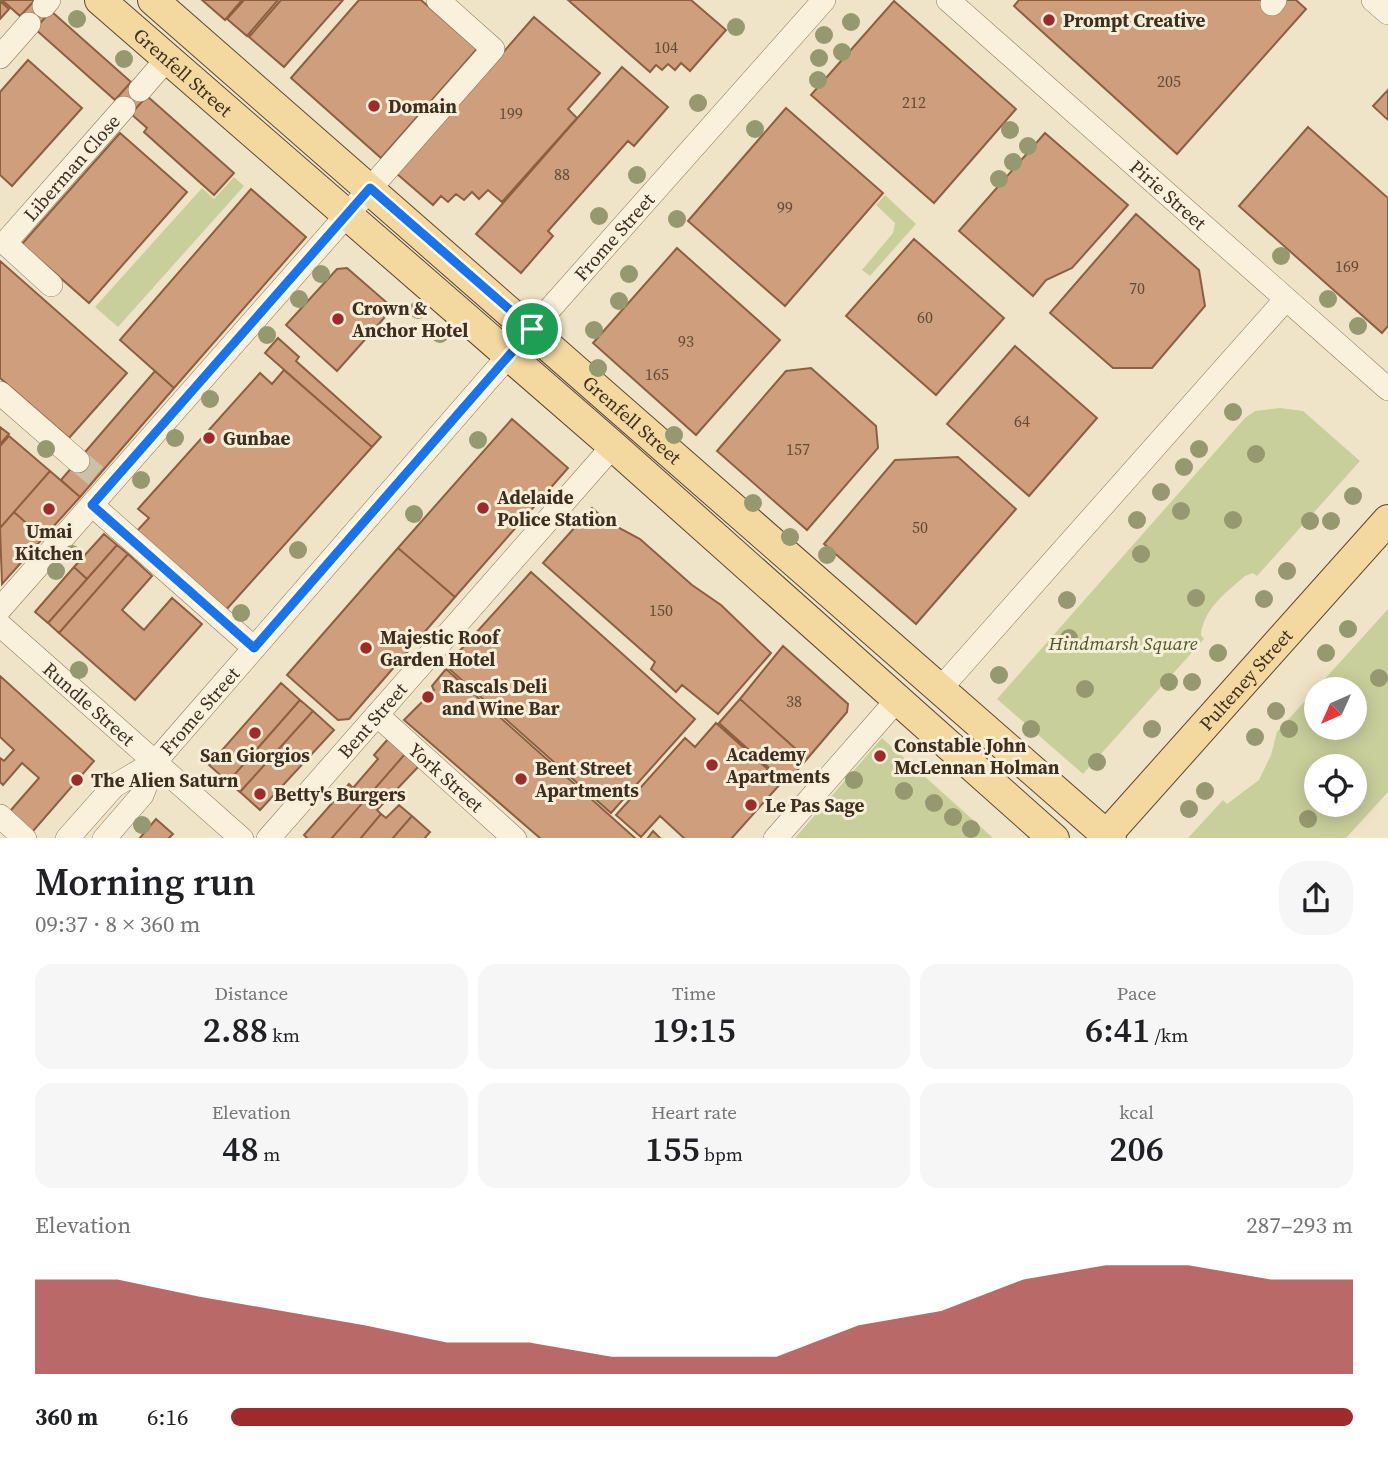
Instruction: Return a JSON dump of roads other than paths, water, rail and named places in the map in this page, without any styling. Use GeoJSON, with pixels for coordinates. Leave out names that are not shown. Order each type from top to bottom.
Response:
{"type":"FeatureCollection","features":[{"type":"Feature","properties":{"kind":"main road","name":"Grenfell Street"},"geometry":{"type":"LineString","coordinates":[[100,0],[613,446],[1054,838]]}},
{"type":"Feature","properties":{"kind":"main road","name":"Grenfell Street"},"geometry":{"type":"LineString","coordinates":[[159,5],[532,329],[1107,837]]}},
{"type":"Feature","properties":{"kind":"main road"},"geometry":{"type":"LineString","coordinates":[[143,37],[159,5]]}},
{"type":"Feature","properties":{"kind":"main road","name":"Pulteney Street"},"geometry":{"type":"LineString","coordinates":[[1107,837],[1388,520]]}},
{"type":"Feature","properties":{"kind":"street"},"geometry":{"type":"LineString","coordinates":[[0,609],[92,505],[104,483],[493,49],[438,0]]}},
{"type":"Feature","properties":{"kind":"street","name":"Frome Street"},"geometry":{"type":"LineString","coordinates":[[66,838],[114,786],[155,762],[509,355],[824,0]]}},
{"type":"Feature","properties":{"kind":"street","name":"Pirie Street"},"geometry":{"type":"LineString","coordinates":[[948,0],[1388,389]]}},
{"type":"Feature","properties":{"kind":"street"},"geometry":{"type":"LineString","coordinates":[[1373,0],[1388,13]]}},
{"type":"Feature","properties":{"kind":"street"},"geometry":{"type":"LineString","coordinates":[[0,57],[29,24]]}},
{"type":"Feature","properties":{"kind":"street"},"geometry":{"type":"LineString","coordinates":[[140,90],[167,59]]}},
{"type":"Feature","properties":{"kind":"street","name":"Liberman Close"},"geometry":{"type":"LineString","coordinates":[[51,285],[5,243],[124,108]]}},
{"type":"Feature","properties":{"kind":"street"},"geometry":{"type":"LineString","coordinates":[[941,688],[1286,299]]}},
{"type":"Feature","properties":{"kind":"street"},"geometry":{"type":"LineString","coordinates":[[0,393],[78,461]]}},
{"type":"Feature","properties":{"kind":"street","name":"Bent Street"},"geometry":{"type":"LineString","coordinates":[[268,838],[613,446]]}},
{"type":"Feature","properties":{"kind":"street"},"geometry":{"type":"LineString","coordinates":[[92,505],[254,648]]}},
{"type":"Feature","properties":{"kind":"street","name":"Rundle Street"},"geometry":{"type":"LineString","coordinates":[[0,625],[242,838]]}},
{"type":"Feature","properties":{"kind":"street"},"geometry":{"type":"LineString","coordinates":[[775,838],[897,700]]}},
{"type":"Feature","properties":{"kind":"street","name":"York Street"},"geometry":{"type":"LineString","coordinates":[[377,715],[516,838]]}},
{"type":"Feature","properties":{"kind":"street","name":"Frome Street"},"geometry":{"type":"LineString","coordinates":[[104,838],[142,795],[155,762]]}},
{"type":"Feature","properties":{"kind":"street"},"geometry":{"type":"LineString","coordinates":[[0,816],[25,838]]}},
{"type":"Feature","properties":{"kind":"tunnel"},"geometry":{"type":"LineString","coordinates":[[78,461],[100,479]]}},
{"type":"Feature","properties":{"kind":"place","name":"Prompt Creative"},"geometry":{"type":"Point","coordinates":[1049,20]}},
{"type":"Feature","properties":{"kind":"place","name":"Domain"},"geometry":{"type":"Point","coordinates":[374,106]}},
{"type":"Feature","properties":{"kind":"place","name":"Crown & Anchor Hotel"},"geometry":{"type":"Point","coordinates":[338,319]}},
{"type":"Feature","properties":{"kind":"place","name":"Gunbae"},"geometry":{"type":"Point","coordinates":[209,438]}},
{"type":"Feature","properties":{"kind":"place","name":"Adelaide Police Station"},"geometry":{"type":"Point","coordinates":[483,508]}},
{"type":"Feature","properties":{"kind":"place","name":"Umai Kitchen"},"geometry":{"type":"Point","coordinates":[49,509]}},
{"type":"Feature","properties":{"kind":"place","name":"Majestic Roof Garden Hotel"},"geometry":{"type":"Point","coordinates":[366,648]}},
{"type":"Feature","properties":{"kind":"place","name":"Rascals Deli and Wine Bar"},"geometry":{"type":"Point","coordinates":[428,697]}},
{"type":"Feature","properties":{"kind":"place","name":"San Giorgios"},"geometry":{"type":"Point","coordinates":[255,733]}},
{"type":"Feature","properties":{"kind":"place","name":"Constable John McLennan Holman"},"geometry":{"type":"Point","coordinates":[880,756]}},
{"type":"Feature","properties":{"kind":"place","name":"Academy Apartments"},"geometry":{"type":"Point","coordinates":[712,765]}},
{"type":"Feature","properties":{"kind":"place","name":"Bent Street Apartments"},"geometry":{"type":"Point","coordinates":[521,779]}},
{"type":"Feature","properties":{"kind":"place","name":"The Alien Saturn"},"geometry":{"type":"Point","coordinates":[77,780]}},
{"type":"Feature","properties":{"kind":"place","name":"Betty's Burgers"},"geometry":{"type":"Point","coordinates":[260,794]}},
{"type":"Feature","properties":{"kind":"place","name":"Le Pas Sage"},"geometry":{"type":"Point","coordinates":[751,805]}},
{"type":"Feature","properties":{"kind":"park label","name":"Hindmarsh Square"},"geometry":{"type":"Point","coordinates":[1123,643]}}]}
